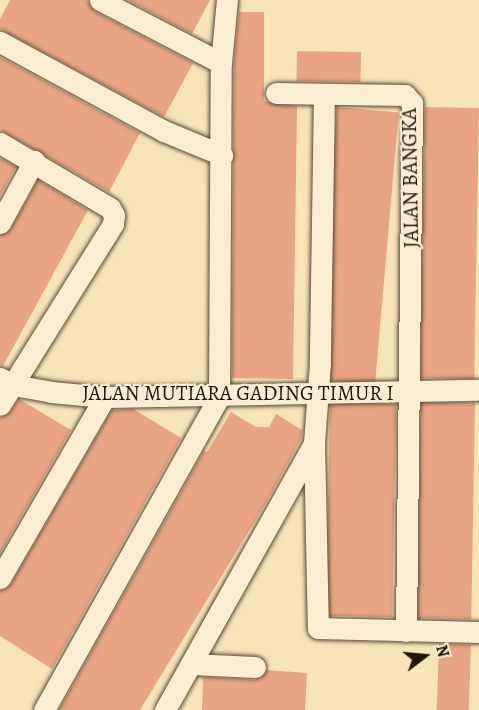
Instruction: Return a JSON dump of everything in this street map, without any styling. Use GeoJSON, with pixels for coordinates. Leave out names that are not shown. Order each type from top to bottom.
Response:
{"type":"FeatureCollection","features":[{"type":"Feature","properties":{"kind":"street"},"geometry":{"type":"LineString","coordinates":[[100,0],[221,63]]}},
{"type":"Feature","properties":{"kind":"street"},"geometry":{"type":"LineString","coordinates":[[44,710],[219,397],[221,63],[227,0]]}},
{"type":"Feature","properties":{"kind":"street"},"geometry":{"type":"LineString","coordinates":[[0,42],[164,131],[222,155]]}},
{"type":"Feature","properties":{"kind":"street","name":"JALAN BANGKA"},"geometry":{"type":"LineString","coordinates":[[276,93],[405,95],[412,103],[406,631]]}},
{"type":"Feature","properties":{"kind":"street"},"geometry":{"type":"LineString","coordinates":[[324,94],[319,392],[314,442],[318,628],[479,632]]}},
{"type":"Feature","properties":{"kind":"street"},"geometry":{"type":"LineString","coordinates":[[0,142],[110,208],[112,224],[6,382],[0,405]]}},
{"type":"Feature","properties":{"kind":"street"},"geometry":{"type":"LineString","coordinates":[[0,223],[34,161]]}},
{"type":"Feature","properties":{"kind":"street","name":"JALAN MUTIARA GADING TIMUR I"},"geometry":{"type":"LineString","coordinates":[[6,382],[105,397],[219,397],[319,392],[479,390]]}},
{"type":"Feature","properties":{"kind":"street"},"geometry":{"type":"LineString","coordinates":[[0,578],[105,397]]}},
{"type":"Feature","properties":{"kind":"street"},"geometry":{"type":"LineString","coordinates":[[165,710],[314,442]]}},
{"type":"Feature","properties":{"kind":"street"},"geometry":{"type":"LineString","coordinates":[[191,664],[255,667]]}},
{"type":"Feature","properties":{"kind":"building"},"geometry":{"type":"Polygon","coordinates":[[[10,0],[87,0],[94,11],[193,63],[164,117],[0,29],[0,19],[10,0]]]}},
{"type":"Feature","properties":{"kind":"building"},"geometry":{"type":"Polygon","coordinates":[[[128,0],[210,0],[192,34],[128,0]]]}},
{"type":"Feature","properties":{"kind":"building"},"geometry":{"type":"Polygon","coordinates":[[[239,12],[264,12],[264,101],[297,106],[293,379],[232,378],[234,64],[239,12]]]}},
{"type":"Feature","properties":{"kind":"building"},"geometry":{"type":"Polygon","coordinates":[[[297,51],[361,52],[360,82],[296,81],[297,51]]]}},
{"type":"Feature","properties":{"kind":"building"},"geometry":{"type":"Polygon","coordinates":[[[0,57],[140,133],[109,192],[0,130],[0,57]]]}},
{"type":"Feature","properties":{"kind":"building"},"geometry":{"type":"Polygon","coordinates":[[[337,107],[399,112],[375,384],[313,379],[337,107]]]}},
{"type":"Feature","properties":{"kind":"building"},"geometry":{"type":"Polygon","coordinates":[[[425,107],[479,108],[474,379],[420,378],[425,107]]]}},
{"type":"Feature","properties":{"kind":"building"},"geometry":{"type":"Polygon","coordinates":[[[0,158],[16,167],[0,196],[0,158]]]}},
{"type":"Feature","properties":{"kind":"building"},"geometry":{"type":"Polygon","coordinates":[[[38,180],[88,210],[3,366],[0,365],[0,236],[11,229],[38,180]]]}},
{"type":"Feature","properties":{"kind":"building"},"geometry":{"type":"Polygon","coordinates":[[[19,399],[71,430],[0,553],[0,418],[10,412],[19,399]]]}},
{"type":"Feature","properties":{"kind":"building"},"geometry":{"type":"Polygon","coordinates":[[[421,402],[475,403],[471,619],[417,618],[421,402]]]}},
{"type":"Feature","properties":{"kind":"building"},"geometry":{"type":"Polygon","coordinates":[[[330,403],[396,404],[392,617],[326,616],[330,403]]]}},
{"type":"Feature","properties":{"kind":"building"},"geometry":{"type":"Polygon","coordinates":[[[133,409],[181,438],[52,669],[0,636],[0,591],[11,584],[112,410],[133,409]]]}},
{"type":"Feature","properties":{"kind":"building"},"geometry":{"type":"Polygon","coordinates":[[[231,412],[256,427],[269,427],[276,414],[302,430],[301,439],[266,503],[140,710],[59,710],[204,451],[207,452],[231,412]]]}},
{"type":"Feature","properties":{"kind":"building"},"geometry":{"type":"Polygon","coordinates":[[[439,644],[471,645],[469,710],[437,710],[439,644]]]}},
{"type":"Feature","properties":{"kind":"building"},"geometry":{"type":"Polygon","coordinates":[[[267,670],[307,673],[305,710],[202,710],[203,677],[255,680],[267,670]]]}}]}
